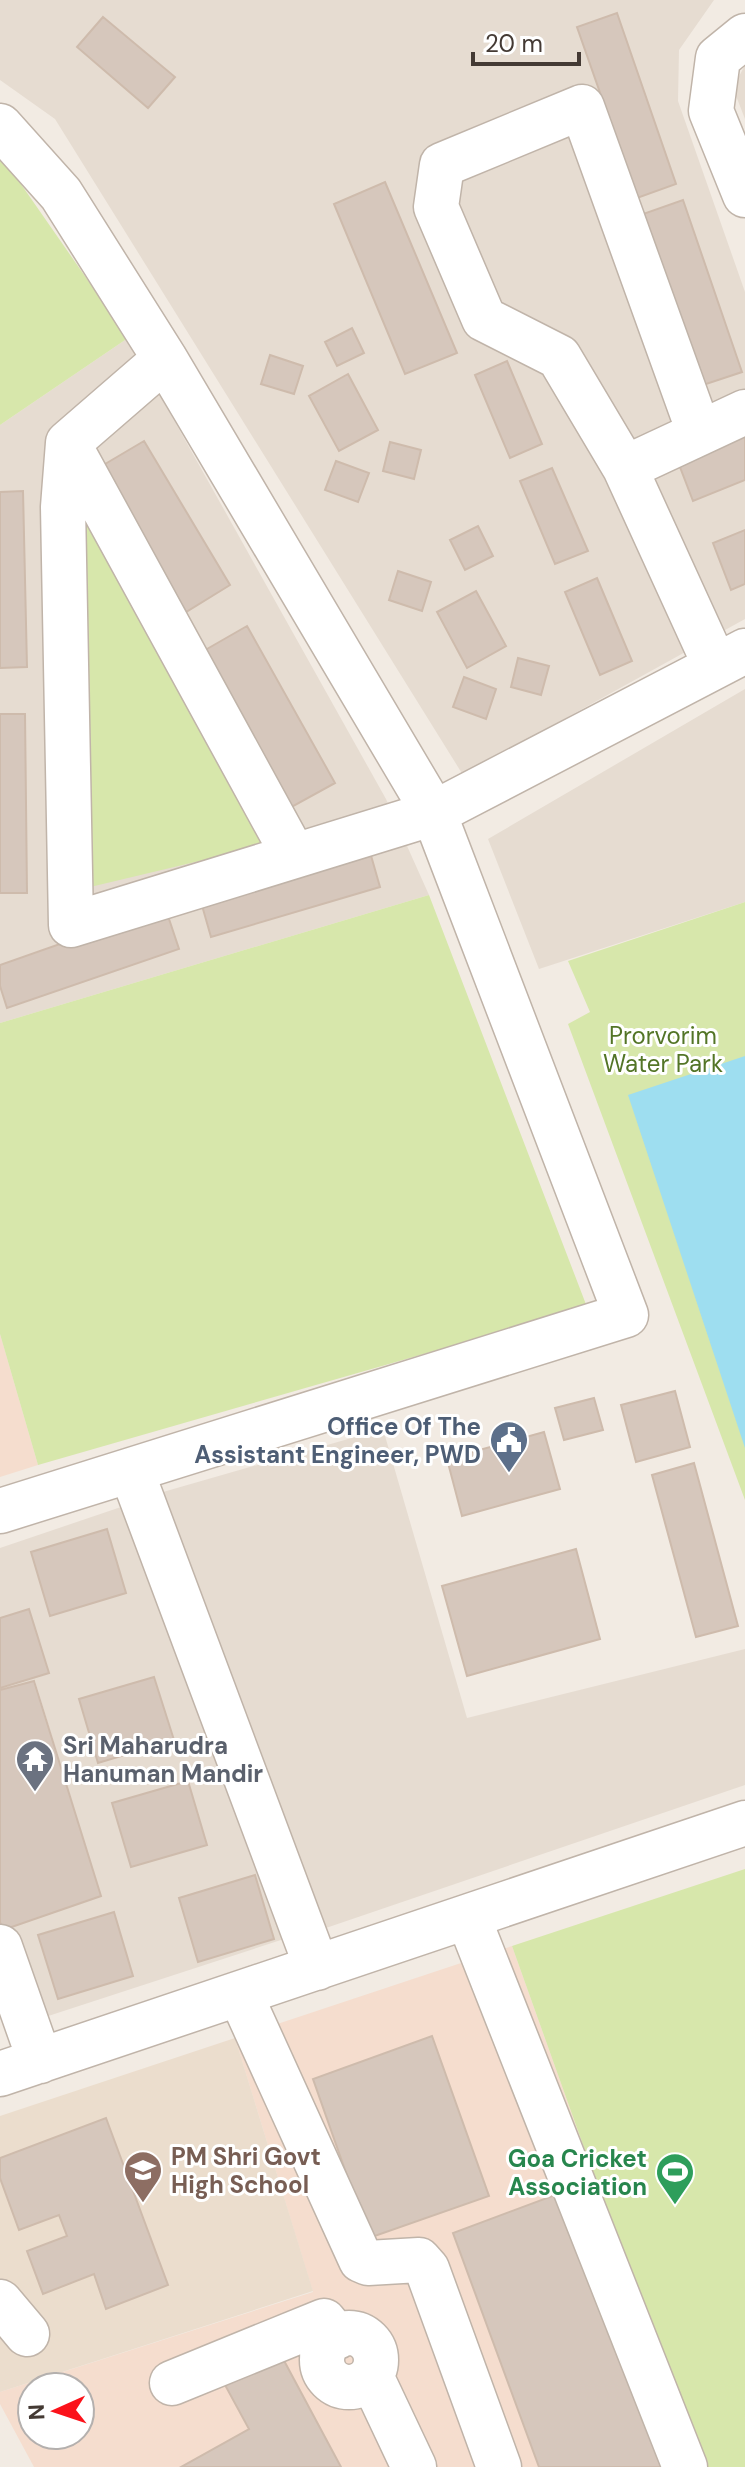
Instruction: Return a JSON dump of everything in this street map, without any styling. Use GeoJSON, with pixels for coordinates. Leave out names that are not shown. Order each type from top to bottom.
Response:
{"type":"FeatureCollection","features":[{"type":"Feature","properties":{"kind":"street"},"geometry":{"type":"LineString","coordinates":[[745,36],[718,58],[711,111],[745,195]]}},
{"type":"Feature","properties":{"kind":"street"},"geometry":{"type":"LineString","coordinates":[[165,359],[68,443],[63,507],[71,925],[434,813],[730,658],[625,468],[559,357],[484,319],[436,207],[442,165],[582,107],[699,432]]}},
{"type":"Feature","properties":{"kind":"street"},"geometry":{"type":"LineString","coordinates":[[0,126],[61,194],[165,359],[434,813],[626,1315],[0,1511]]}},
{"type":"Feature","properties":{"kind":"street"},"geometry":{"type":"LineString","coordinates":[[625,468],[745,412]]}},
{"type":"Feature","properties":{"kind":"street"},"geometry":{"type":"LineString","coordinates":[[68,443],[294,856]]}},
{"type":"Feature","properties":{"kind":"street"},"geometry":{"type":"LineString","coordinates":[[131,1470],[317,1968]]}},
{"type":"Feature","properties":{"kind":"street"},"geometry":{"type":"LineString","coordinates":[[0,1947],[20,2068],[745,1823]]}},
{"type":"Feature","properties":{"kind":"street"},"geometry":{"type":"LineString","coordinates":[[468,1917],[685,2467]]}},
{"type":"Feature","properties":{"kind":"street"},"geometry":{"type":"LineString","coordinates":[[240,1994],[361,2260],[368,2263],[419,2260],[427,2269],[499,2467]]}},
{"type":"Feature","properties":{"kind":"street"},"geometry":{"type":"LineString","coordinates":[[172,2383],[324,2321],[337,2337],[354,2334],[369,2342],[376,2359],[371,2376],[414,2467]]}},
{"type":"Feature","properties":{"kind":"shaded area"},"geometry":{"type":"Polygon","coordinates":[[[0,0],[714,0],[679,50],[678,101],[745,292],[745,619],[463,775],[55,119],[0,80],[0,0]]]}},
{"type":"Feature","properties":{"kind":"shaded area"},"geometry":{"type":"Polygon","coordinates":[[[745,65],[745,119],[733,88],[745,65]]]}},
{"type":"Feature","properties":{"kind":"shaded area"},"geometry":{"type":"Polygon","coordinates":[[[128,338],[386,799],[429,895],[0,1023],[0,425],[128,338]]]}},
{"type":"Feature","properties":{"kind":"shaded area"},"geometry":{"type":"Polygon","coordinates":[[[745,689],[745,902],[539,969],[488,839],[745,689]]]}},
{"type":"Feature","properties":{"kind":"shaded area"},"geometry":{"type":"Polygon","coordinates":[[[0,1334],[38,1465],[0,1477],[0,1334]]]}},
{"type":"Feature","properties":{"kind":"shaded area"},"geometry":{"type":"Polygon","coordinates":[[[383,1429],[467,1718],[745,1649],[745,1785],[323,1929],[163,1492],[383,1429]]]}},
{"type":"Feature","properties":{"kind":"shaded area"},"geometry":{"type":"Polygon","coordinates":[[[121,1507],[284,1939],[36,2020],[3,1930],[101,1896],[35,1681],[0,1690],[0,1548],[121,1507]]]}},
{"type":"Feature","properties":{"kind":"shaded area"},"geometry":{"type":"Polygon","coordinates":[[[512,1946],[698,2467],[34,2467],[25,2451],[96,2451],[96,2371],[66,2371],[313,2292],[235,2038],[512,1946]]]}},
{"type":"Feature","properties":{"kind":"shaded area","name":"PM Shri Govt High School"},"geometry":{"type":"Polygon","coordinates":[[[235,2038],[313,2291],[65,2371],[16,2371],[16,2387],[0,2392],[0,2116],[235,2038]]]}},
{"type":"Feature","properties":{"kind":"shaded area"},"geometry":{"type":"Polygon","coordinates":[[[16,2387],[16,2434],[0,2404],[0,2392],[16,2387]]]}},
{"type":"Feature","properties":{"kind":"green space"},"geometry":{"type":"Polygon","coordinates":[[[0,154],[128,338],[0,425],[0,154]]]}},
{"type":"Feature","properties":{"kind":"green space"},"geometry":{"type":"Polygon","coordinates":[[[80,495],[275,843],[86,888],[80,495]]]}},
{"type":"Feature","properties":{"kind":"green space"},"geometry":{"type":"Polygon","coordinates":[[[429,895],[587,1307],[38,1465],[0,1334],[0,1023],[429,895]]]}},
{"type":"Feature","properties":{"kind":"green space","name":"Prorvorim Water Park"},"geometry":{"type":"Polygon","coordinates":[[[745,902],[745,1500],[568,1024],[590,1012],[568,961],[745,902]]]}},
{"type":"Feature","properties":{"kind":"green space","name":"Goa Cricket Association"},"geometry":{"type":"Polygon","coordinates":[[[745,1869],[745,2467],[698,2467],[512,1946],[745,1869]]]}},
{"type":"Feature","properties":{"kind":"water"},"geometry":{"type":"Polygon","coordinates":[[[745,1056],[745,1448],[628,1095],[745,1056]]]}},
{"type":"Feature","properties":{"kind":"building"},"geometry":{"type":"Polygon","coordinates":[[[617,13],[676,184],[637,198],[577,27],[617,13]]]}},
{"type":"Feature","properties":{"kind":"building"},"geometry":{"type":"Polygon","coordinates":[[[103,17],[175,77],[148,108],[77,47],[103,17]]]}},
{"type":"Feature","properties":{"kind":"building"},"geometry":{"type":"Polygon","coordinates":[[[385,182],[457,353],[405,374],[334,204],[385,182]]]}},
{"type":"Feature","properties":{"kind":"building"},"geometry":{"type":"Polygon","coordinates":[[[683,200],[742,372],[703,385],[643,214],[683,200]]]}},
{"type":"Feature","properties":{"kind":"building"},"geometry":{"type":"Polygon","coordinates":[[[352,328],[364,353],[337,366],[325,342],[352,328]]]}},
{"type":"Feature","properties":{"kind":"building"},"geometry":{"type":"Polygon","coordinates":[[[270,355],[303,366],[294,394],[261,384],[270,355]]]}},
{"type":"Feature","properties":{"kind":"building"},"geometry":{"type":"Polygon","coordinates":[[[507,361],[542,444],[510,458],[475,375],[507,361]]]}},
{"type":"Feature","properties":{"kind":"building"},"geometry":{"type":"Polygon","coordinates":[[[348,374],[378,430],[339,451],[309,396],[348,374]]]}},
{"type":"Feature","properties":{"kind":"building"},"geometry":{"type":"Polygon","coordinates":[[[745,426],[745,480],[693,501],[675,454],[745,426]]]}},
{"type":"Feature","properties":{"kind":"building"},"geometry":{"type":"Polygon","coordinates":[[[144,441],[230,585],[186,612],[100,467],[144,441]]]}},
{"type":"Feature","properties":{"kind":"building"},"geometry":{"type":"Polygon","coordinates":[[[390,442],[421,450],[414,479],[383,471],[390,442]]]}},
{"type":"Feature","properties":{"kind":"building"},"geometry":{"type":"Polygon","coordinates":[[[336,461],[369,473],[358,502],[325,490],[336,461]]]}},
{"type":"Feature","properties":{"kind":"building"},"geometry":{"type":"Polygon","coordinates":[[[552,468],[588,551],[555,564],[520,481],[552,468]]]}},
{"type":"Feature","properties":{"kind":"building"},"geometry":{"type":"Polygon","coordinates":[[[23,491],[27,667],[0,668],[0,492],[23,491]]]}},
{"type":"Feature","properties":{"kind":"building"},"geometry":{"type":"Polygon","coordinates":[[[478,526],[493,556],[465,570],[450,540],[478,526]]]}},
{"type":"Feature","properties":{"kind":"building"},"geometry":{"type":"Polygon","coordinates":[[[745,530],[745,584],[731,590],[713,543],[745,530]]]}},
{"type":"Feature","properties":{"kind":"building"},"geometry":{"type":"Polygon","coordinates":[[[398,571],[431,582],[422,611],[389,600],[398,571]]]}},
{"type":"Feature","properties":{"kind":"building"},"geometry":{"type":"Polygon","coordinates":[[[597,578],[632,661],[600,675],[565,592],[597,578]]]}},
{"type":"Feature","properties":{"kind":"building"},"geometry":{"type":"Polygon","coordinates":[[[476,591],[506,646],[467,668],[437,612],[476,591]]]}},
{"type":"Feature","properties":{"kind":"building"},"geometry":{"type":"Polygon","coordinates":[[[247,626],[335,783],[288,809],[200,653],[247,626]]]}},
{"type":"Feature","properties":{"kind":"building"},"geometry":{"type":"Polygon","coordinates":[[[518,658],[549,666],[541,695],[511,687],[518,658]]]}},
{"type":"Feature","properties":{"kind":"building"},"geometry":{"type":"Polygon","coordinates":[[[464,677],[496,689],[486,719],[453,707],[464,677]]]}},
{"type":"Feature","properties":{"kind":"building"},"geometry":{"type":"Polygon","coordinates":[[[0,714],[25,714],[27,893],[0,893],[0,714]]]}},
{"type":"Feature","properties":{"kind":"building"},"geometry":{"type":"Polygon","coordinates":[[[368,845],[380,887],[211,937],[199,895],[368,845]]]}},
{"type":"Feature","properties":{"kind":"building"},"geometry":{"type":"Polygon","coordinates":[[[165,907],[179,949],[7,1008],[0,986],[0,965],[165,907]]]}},
{"type":"Feature","properties":{"kind":"building"},"geometry":{"type":"Polygon","coordinates":[[[675,1391],[690,1447],[636,1462],[621,1405],[675,1391]]]}},
{"type":"Feature","properties":{"kind":"building"},"geometry":{"type":"Polygon","coordinates":[[[594,1398],[603,1430],[564,1440],[555,1408],[594,1398]]]}},
{"type":"Feature","properties":{"kind":"building"},"geometry":{"type":"Polygon","coordinates":[[[544,1432],[560,1489],[462,1516],[447,1459],[544,1432]]]}},
{"type":"Feature","properties":{"kind":"building"},"geometry":{"type":"Polygon","coordinates":[[[694,1463],[738,1626],[696,1637],[652,1475],[694,1463]]]}},
{"type":"Feature","properties":{"kind":"building"},"geometry":{"type":"Polygon","coordinates":[[[107,1529],[126,1593],[50,1616],[31,1552],[107,1529]]]}},
{"type":"Feature","properties":{"kind":"building"},"geometry":{"type":"Polygon","coordinates":[[[576,1549],[600,1639],[467,1676],[442,1586],[576,1549]]]}},
{"type":"Feature","properties":{"kind":"building"},"geometry":{"type":"Polygon","coordinates":[[[29,1609],[49,1673],[0,1688],[0,1618],[29,1609]]]}},
{"type":"Feature","properties":{"kind":"building"},"geometry":{"type":"Polygon","coordinates":[[[154,1677],[174,1740],[98,1763],[79,1699],[154,1677]]]}},
{"type":"Feature","properties":{"kind":"building","name":"Sri Maharudra Hanuman Mandir"},"geometry":{"type":"Polygon","coordinates":[[[34,1681],[101,1896],[3,1930],[0,1922],[0,1690],[34,1681]]]}},
{"type":"Feature","properties":{"kind":"building"},"geometry":{"type":"Polygon","coordinates":[[[188,1781],[207,1845],[131,1867],[112,1803],[188,1781]]]}},
{"type":"Feature","properties":{"kind":"building"},"geometry":{"type":"Polygon","coordinates":[[[255,1875],[274,1939],[198,1962],[179,1898],[255,1875]]]}},
{"type":"Feature","properties":{"kind":"building"},"geometry":{"type":"Polygon","coordinates":[[[114,1912],[133,1976],[58,1999],[38,1935],[114,1912]]]}},
{"type":"Feature","properties":{"kind":"building"},"geometry":{"type":"Polygon","coordinates":[[[432,2036],[489,2196],[369,2238],[313,2079],[432,2036]]]}},
{"type":"Feature","properties":{"kind":"building"},"geometry":{"type":"Polygon","coordinates":[[[106,2118],[168,2285],[106,2309],[94,2274],[43,2294],[27,2251],[67,2236],[59,2215],[19,2230],[0,2178],[0,2158],[106,2118]]]}},
{"type":"Feature","properties":{"kind":"building"},"geometry":{"type":"Polygon","coordinates":[[[563,2192],[662,2467],[539,2467],[453,2233],[563,2192]]]}},
{"type":"Feature","properties":{"kind":"building"},"geometry":{"type":"Polygon","coordinates":[[[281,2355],[341,2467],[181,2467],[249,2429],[225,2385],[281,2355]]]}},
{"type":"Feature","properties":{"kind":"place","name":"Office Of The Assistant Engineer, PWD"},"geometry":{"type":"Point","coordinates":[509,1474]}},
{"type":"Feature","properties":{"kind":"place","name":"Sri Maharudra Hanuman Mandir"},"geometry":{"type":"Point","coordinates":[35,1793]}},
{"type":"Feature","properties":{"kind":"place","name":"PM Shri Govt High School"},"geometry":{"type":"Point","coordinates":[143,2204]}},
{"type":"Feature","properties":{"kind":"place","name":"Goa Cricket Association"},"geometry":{"type":"Point","coordinates":[675,2206]}}]}
